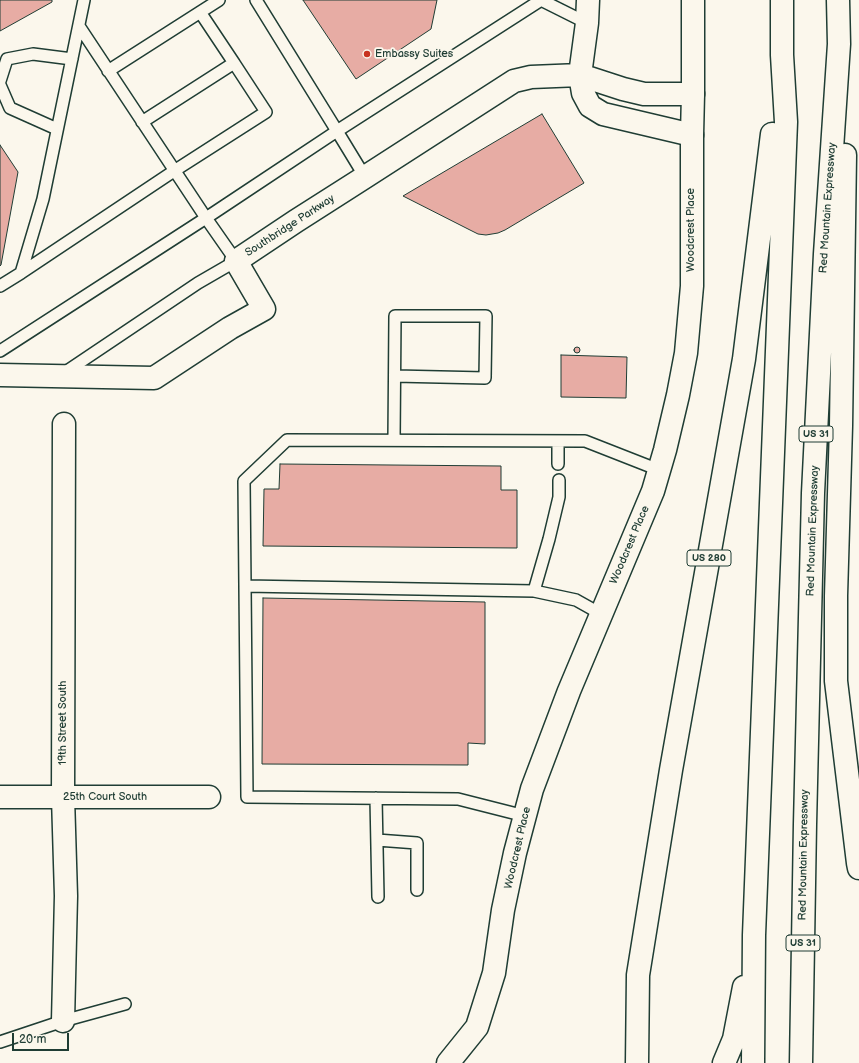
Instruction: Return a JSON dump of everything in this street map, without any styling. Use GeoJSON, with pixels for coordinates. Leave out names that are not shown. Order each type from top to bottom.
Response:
{"type":"FeatureCollection","features":[{"type":"Feature","properties":{"kind":"main road"},"geometry":{"type":"LineString","coordinates":[[588,0],[587,23],[580,74],[582,93],[590,106],[603,114],[692,136]]}},
{"type":"Feature","properties":{"kind":"main road","name":"Woodcrest Place"},"geometry":{"type":"LineString","coordinates":[[448,1063],[477,1028],[494,973],[505,903],[518,842],[532,790],[566,698],[653,491],[665,450],[678,395],[686,353],[692,286],[693,0]]}},
{"type":"Feature","properties":{"kind":"main road"},"geometry":{"type":"LineString","coordinates":[[753,1063],[754,935],[786,122],[782,55],[782,0]]}},
{"type":"Feature","properties":{"kind":"main road","name":"Red Mountain Expressway"},"geometry":{"type":"LineString","coordinates":[[801,1063],[813,493],[825,254],[839,44],[838,0]]}},
{"type":"Feature","properties":{"kind":"main road"},"geometry":{"type":"LineString","coordinates":[[839,44],[844,103],[845,180],[841,426],[836,596],[836,681],[859,868]]}},
{"type":"Feature","properties":{"kind":"main road","name":"US 280"},"geometry":{"type":"LineString","coordinates":[[636,1062],[638,975],[671,770],[744,359],[782,55]]}},
{"type":"Feature","properties":{"kind":"main road","name":"Southbridge Parkway"},"geometry":{"type":"LineString","coordinates":[[0,375],[154,378],[230,328],[264,309],[236,261],[514,81],[531,77],[580,74],[623,89],[644,94],[693,94]]}},
{"type":"Feature","properties":{"kind":"main road","name":"19th Street South"},"geometry":{"type":"LineString","coordinates":[[62,1021],[66,896],[63,797],[64,424]]}},
{"type":"Feature","properties":{"kind":"main road","name":"25th Court South"},"geometry":{"type":"LineString","coordinates":[[0,797],[209,797]]}},
{"type":"Feature","properties":{"kind":"main road"},"geometry":{"type":"LineString","coordinates":[[724,1063],[734,1039],[754,935]]}},
{"type":"Feature","properties":{"kind":"lane"},"geometry":{"type":"LineString","coordinates":[[21,273],[43,199],[84,0]]}},
{"type":"Feature","properties":{"kind":"lane"},"geometry":{"type":"LineString","coordinates":[[108,71],[219,0]]}},
{"type":"Feature","properties":{"kind":"lane"},"geometry":{"type":"LineString","coordinates":[[256,0],[365,177]]}},
{"type":"Feature","properties":{"kind":"lane"},"geometry":{"type":"LineString","coordinates":[[0,351],[541,0],[587,23]]}},
{"type":"Feature","properties":{"kind":"lane"},"geometry":{"type":"LineString","coordinates":[[0,286],[174,170],[266,112],[200,12]]}},
{"type":"Feature","properties":{"kind":"lane"},"geometry":{"type":"LineString","coordinates":[[59,376],[198,283],[236,261],[79,26]]}},
{"type":"Feature","properties":{"kind":"lane"},"geometry":{"type":"LineString","coordinates":[[0,81],[7,59],[33,54],[72,59]]}},
{"type":"Feature","properties":{"kind":"lane"},"geometry":{"type":"LineString","coordinates":[[142,122],[234,62]]}},
{"type":"Feature","properties":{"kind":"lane"},"geometry":{"type":"LineString","coordinates":[[0,85],[10,108],[57,129]]}},
{"type":"Feature","properties":{"kind":"lane"},"geometry":{"type":"LineString","coordinates":[[394,440],[395,316],[486,316],[485,378],[395,376]]}},
{"type":"Feature","properties":{"kind":"lane"},"geometry":{"type":"LineString","coordinates":[[525,816],[458,799],[247,797],[244,481],[287,440],[585,441],[659,470]]}},
{"type":"Feature","properties":{"kind":"lane"},"geometry":{"type":"LineString","coordinates":[[558,441],[558,464]]}},
{"type":"Feature","properties":{"kind":"lane"},"geometry":{"type":"LineString","coordinates":[[534,591],[559,497],[559,480]]}},
{"type":"Feature","properties":{"kind":"lane"},"geometry":{"type":"LineString","coordinates":[[245,586],[534,591],[576,600],[601,614]]}},
{"type":"Feature","properties":{"kind":"lane"},"geometry":{"type":"LineString","coordinates":[[376,798],[378,898]]}},
{"type":"Feature","properties":{"kind":"lane"},"geometry":{"type":"LineString","coordinates":[[377,840],[417,843],[417,890]]}},
{"type":"Feature","properties":{"kind":"lane"},"geometry":{"type":"LineString","coordinates":[[0,1042],[62,1021],[125,1004]]}},
{"type":"Feature","properties":{"kind":"building"},"geometry":{"type":"Polygon","coordinates":[[[0,0],[52,0],[52,2],[0,31],[0,0]]]}},
{"type":"Feature","properties":{"kind":"building","name":"Embassy Suites"},"geometry":{"type":"Polygon","coordinates":[[[303,0],[437,0],[431,29],[356,79],[303,0]]]}},
{"type":"Feature","properties":{"kind":"building"},"geometry":{"type":"Polygon","coordinates":[[[542,114],[584,183],[505,230],[486,235],[478,234],[403,196],[542,114]]]}},
{"type":"Feature","properties":{"kind":"building"},"geometry":{"type":"Polygon","coordinates":[[[0,145],[18,172],[0,266],[0,145]]]}},
{"type":"Feature","properties":{"kind":"building"},"geometry":{"type":"Polygon","coordinates":[[[577,347],[580,350],[577,353],[574,350],[577,347]]]}},
{"type":"Feature","properties":{"kind":"building"},"geometry":{"type":"Polygon","coordinates":[[[561,355],[627,357],[626,398],[561,397],[561,355]]]}},
{"type":"Feature","properties":{"kind":"building"},"geometry":{"type":"Polygon","coordinates":[[[280,464],[501,466],[501,490],[517,490],[517,548],[263,546],[264,489],[279,489],[280,464]]]}},
{"type":"Feature","properties":{"kind":"building"},"geometry":{"type":"Polygon","coordinates":[[[263,598],[485,602],[485,744],[468,743],[468,765],[262,764],[263,598]]]}},
{"type":"Feature","properties":{"kind":"place","name":"Embassy Suites"},"geometry":{"type":"Point","coordinates":[367,54]}}]}
